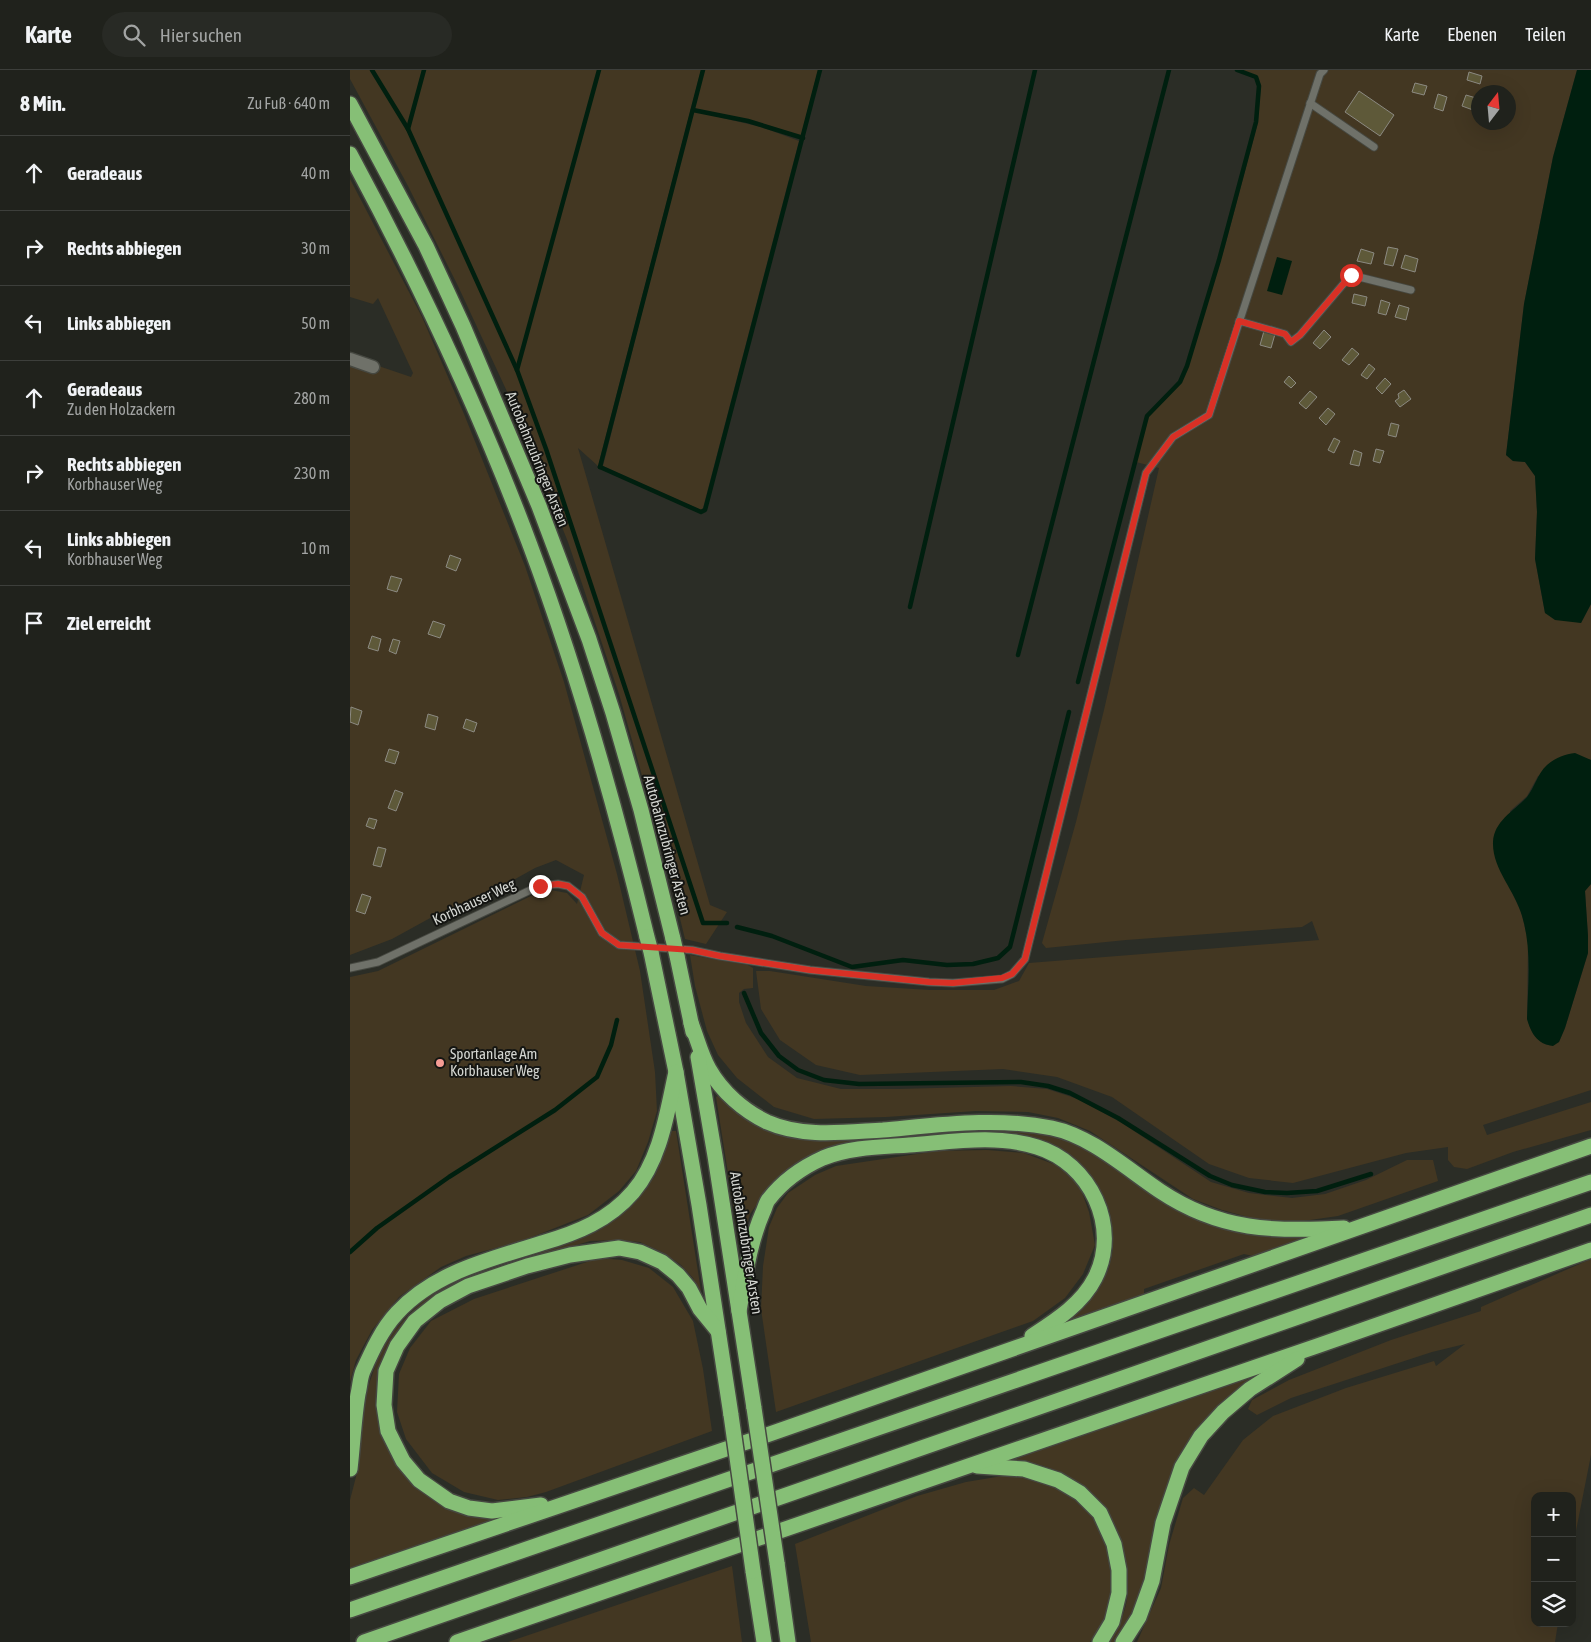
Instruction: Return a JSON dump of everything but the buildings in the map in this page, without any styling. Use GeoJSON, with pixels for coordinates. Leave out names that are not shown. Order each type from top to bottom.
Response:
{"type":"FeatureCollection","features":[{"type":"Feature","properties":{"kind":"highway","name":"Autobahnzubringer Arsten"},"geometry":{"type":"LineString","coordinates":[[350,104],[426,246],[463,326],[540,506],[589,639],[641,810],[677,956],[711,1132],[788,1641]]}},
{"type":"Feature","properties":{"kind":"highway"},"geometry":{"type":"LineString","coordinates":[[350,154],[431,312],[486,438],[530,545],[600,756],[651,952],[676,1072],[699,1205],[764,1642]]}},
{"type":"Feature","properties":{"kind":"highway"},"geometry":{"type":"LineString","coordinates":[[691,1024],[709,1068],[733,1098],[747,1110],[761,1118],[789,1129],[817,1133],[850,1132],[1002,1122],[1054,1128],[1081,1138],[1161,1192],[1184,1206],[1207,1216],[1271,1230],[1362,1227]]}},
{"type":"Feature","properties":{"kind":"highway"},"geometry":{"type":"LineString","coordinates":[[350,1469],[356,1405],[362,1374],[374,1349],[397,1312],[439,1280],[466,1268],[571,1234],[602,1220],[619,1206],[634,1191],[647,1171],[662,1132],[676,1072]]}},
{"type":"Feature","properties":{"kind":"highway"},"geometry":{"type":"LineString","coordinates":[[739,1311],[755,1230],[768,1200],[793,1175],[824,1158],[857,1149],[974,1140],[1016,1142],[1038,1147],[1059,1157],[1088,1184],[1098,1202],[1104,1235],[1101,1263],[1095,1279],[1083,1295],[1055,1321],[1014,1348]]}},
{"type":"Feature","properties":{"kind":"highway"},"geometry":{"type":"LineString","coordinates":[[350,1577],[1014,1348],[1591,1146]]}},
{"type":"Feature","properties":{"kind":"highway"},"geometry":{"type":"LineString","coordinates":[[350,1610],[1591,1182]]}},
{"type":"Feature","properties":{"kind":"highway"},"geometry":{"type":"LineString","coordinates":[[364,1642],[1591,1215]]}},
{"type":"Feature","properties":{"kind":"highway"},"geometry":{"type":"LineString","coordinates":[[575,1500],[492,1511],[470,1508],[449,1501],[418,1480],[403,1461],[388,1431],[384,1405],[386,1371],[397,1346],[415,1320],[440,1302],[468,1286],[527,1266],[570,1255],[619,1248],[640,1252],[662,1262],[678,1275],[689,1288],[700,1309],[718,1331]]}},
{"type":"Feature","properties":{"kind":"highway"},"geometry":{"type":"LineString","coordinates":[[458,1642],[1591,1250]]}},
{"type":"Feature","properties":{"kind":"highway"},"geometry":{"type":"LineString","coordinates":[[1124,1642],[1139,1618],[1152,1582],[1162,1523],[1182,1467],[1201,1436],[1223,1412],[1250,1388],[1317,1346]]}},
{"type":"Feature","properties":{"kind":"highway"},"geometry":{"type":"LineString","coordinates":[[968,1466],[1024,1469],[1058,1480],[1080,1493],[1100,1513],[1114,1544],[1119,1570],[1119,1593],[1112,1622],[1100,1642]]}},
{"type":"Feature","properties":{"kind":"highway"},"geometry":{"type":"LineString","coordinates":[[472,1642],[484,1632]]}},
{"type":"Feature","properties":{"kind":"street"},"geometry":{"type":"LineString","coordinates":[[350,359],[374,367]]}},
{"type":"Feature","properties":{"kind":"lane"},"geometry":{"type":"LineString","coordinates":[[1319,71],[1239,321],[1285,334],[1291,342],[1300,335],[1351,275],[1411,290]]}},
{"type":"Feature","properties":{"kind":"lane"},"geometry":{"type":"LineString","coordinates":[[1310,104],[1374,147]]}},
{"type":"Feature","properties":{"kind":"lane","name":"Korbhauser Weg"},"geometry":{"type":"LineString","coordinates":[[350,968],[378,962],[540,886],[558,884],[568,886],[582,897],[602,933],[619,945],[692,950],[810,970],[929,982],[953,983],[1002,978],[1012,974],[1025,959],[1146,473],[1173,437],[1209,415],[1239,321]]}},
{"type":"Feature","properties":{"kind":"shaded area"},"geometry":{"type":"Polygon","coordinates":[[[350,70],[422,70],[409,126],[425,70],[701,70],[598,466],[578,448],[710,905],[727,912],[706,944],[685,939],[665,857],[619,694],[568,542],[510,398],[458,286],[408,186],[350,79],[350,70]]]}},
{"type":"Feature","properties":{"kind":"shaded area"},"geometry":{"type":"Polygon","coordinates":[[[704,70],[818,70],[801,136],[764,124],[694,109],[704,70]]]}},
{"type":"Feature","properties":{"kind":"shaded area"},"geometry":{"type":"Polygon","coordinates":[[[1241,70],[1577,70],[1553,157],[1524,304],[1506,455],[1513,461],[1525,462],[1535,476],[1537,512],[1535,559],[1545,613],[1581,623],[1591,604],[1591,760],[1589,759],[1538,776],[1527,796],[1510,811],[1510,888],[1522,914],[1528,942],[1527,1019],[1534,1035],[1539,1041],[1547,1045],[1559,1042],[1588,953],[1585,891],[1591,884],[1591,1090],[1483,1125],[1487,1135],[1591,1102],[1591,1130],[1513,1152],[1467,1169],[1454,1167],[1448,1160],[1448,1147],[1406,1153],[1293,1183],[1249,1178],[1209,1164],[1112,1097],[1057,1077],[1003,1069],[860,1075],[816,1065],[780,1040],[761,1009],[756,971],[770,971],[866,986],[930,990],[994,990],[1019,981],[1029,963],[1319,940],[1312,921],[1302,927],[1046,948],[1042,943],[1076,822],[1104,710],[1159,468],[1136,462],[1149,416],[1181,382],[1188,365],[1225,246],[1258,122],[1261,85],[1257,77],[1241,70]]]}},
{"type":"Feature","properties":{"kind":"shaded area"},"geometry":{"type":"Polygon","coordinates":[[[1577,70],[1591,70],[1591,604],[1581,623],[1555,620],[1545,613],[1535,559],[1537,512],[1535,476],[1525,462],[1513,461],[1506,455],[1524,304],[1553,157],[1577,70]]]}},
{"type":"Feature","properties":{"kind":"shaded area"},"geometry":{"type":"Polygon","coordinates":[[[693,111],[761,127],[799,141],[701,510],[603,466],[693,111]]]}},
{"type":"Feature","properties":{"kind":"shaded area"},"geometry":{"type":"Polygon","coordinates":[[[350,179],[422,317],[464,414],[525,566],[564,682],[617,874],[640,971],[655,1072],[657,1111],[648,1142],[636,1171],[619,1191],[588,1215],[522,1241],[466,1256],[441,1267],[399,1297],[372,1330],[356,1360],[350,1382],[350,977],[378,971],[545,889],[567,893],[577,904],[584,875],[556,860],[535,868],[450,915],[443,911],[392,939],[350,955],[350,358],[411,377],[413,373],[378,298],[373,304],[350,297],[350,179]]]}},
{"type":"Feature","properties":{"kind":"shaded area"},"geometry":{"type":"Polygon","coordinates":[[[1277,257],[1292,261],[1282,295],[1267,291],[1277,257]]]}},
{"type":"Feature","properties":{"kind":"shaded area"},"geometry":{"type":"Polygon","coordinates":[[[1575,753],[1591,760],[1591,884],[1585,891],[1588,953],[1565,1028],[1559,1042],[1553,1046],[1543,1043],[1536,1037],[1530,1029],[1527,1019],[1529,967],[1525,928],[1519,906],[1496,861],[1493,842],[1494,835],[1501,822],[1527,797],[1544,769],[1557,758],[1575,753]]]}},
{"type":"Feature","properties":{"kind":"shaded area"},"geometry":{"type":"Polygon","coordinates":[[[690,955],[748,965],[753,968],[753,988],[744,989],[739,993],[739,1002],[746,1023],[768,1057],[797,1078],[841,1089],[1011,1086],[1047,1089],[1078,1099],[1122,1123],[1211,1182],[1249,1193],[1292,1198],[1325,1194],[1366,1180],[1407,1160],[1433,1160],[1438,1181],[1338,1216],[1296,1222],[1259,1220],[1222,1210],[1193,1199],[1090,1131],[1058,1118],[1028,1112],[976,1111],[886,1117],[814,1119],[774,1107],[737,1078],[718,1055],[707,1031],[695,986],[690,955]]]}},
{"type":"Feature","properties":{"kind":"shaded area"},"geometry":{"type":"Polygon","coordinates":[[[719,1095],[744,1117],[774,1131],[994,1128],[1026,1130],[1057,1136],[1078,1144],[1119,1169],[1182,1213],[1220,1228],[1267,1237],[1300,1237],[1302,1239],[1253,1256],[1244,1254],[1144,1289],[1144,1294],[1065,1321],[1087,1303],[1100,1287],[1109,1268],[1113,1249],[1112,1229],[1110,1213],[1104,1197],[1087,1172],[1060,1148],[1041,1141],[992,1132],[860,1140],[823,1149],[794,1166],[770,1186],[750,1214],[742,1243],[739,1243],[716,1097],[719,1095]]]}},
{"type":"Feature","properties":{"kind":"shaded area"},"geometry":{"type":"Polygon","coordinates":[[[672,1131],[676,1131],[701,1291],[693,1278],[681,1265],[664,1253],[640,1242],[617,1240],[590,1241],[472,1277],[445,1289],[429,1300],[414,1313],[378,1406],[380,1428],[391,1452],[403,1471],[419,1490],[453,1510],[500,1518],[350,1570],[350,1500],[358,1469],[363,1412],[368,1387],[379,1355],[394,1331],[427,1297],[459,1279],[551,1249],[598,1231],[621,1214],[641,1195],[655,1176],[672,1131]]]}},
{"type":"Feature","properties":{"kind":"shaded area"},"geometry":{"type":"Polygon","coordinates":[[[987,1150],[1024,1153],[1056,1165],[1079,1184],[1089,1212],[1095,1245],[1083,1274],[1065,1298],[1033,1321],[776,1412],[761,1309],[763,1266],[769,1227],[777,1208],[788,1193],[815,1175],[836,1166],[937,1151],[987,1150]]]}},
{"type":"Feature","properties":{"kind":"shaded area"},"geometry":{"type":"Polygon","coordinates":[[[599,1258],[622,1260],[649,1268],[673,1287],[693,1321],[703,1369],[712,1431],[546,1492],[527,1497],[498,1500],[464,1492],[432,1473],[406,1439],[397,1412],[399,1374],[410,1348],[431,1321],[474,1299],[599,1258]]]}},
{"type":"Feature","properties":{"kind":"shaded area"},"geometry":{"type":"Polygon","coordinates":[[[1591,1259],[1591,1455],[1576,1531],[1576,1492],[1531,1492],[1531,1627],[1557,1627],[1555,1642],[1137,1642],[1161,1588],[1169,1545],[1183,1498],[1194,1488],[1204,1495],[1243,1440],[1273,1416],[1346,1388],[1434,1361],[1436,1366],[1465,1344],[1432,1352],[1291,1398],[1257,1415],[1248,1409],[1252,1400],[1289,1380],[1391,1340],[1481,1311],[1481,1307],[1591,1259]]]}},
{"type":"Feature","properties":{"kind":"shaded area"},"geometry":{"type":"Polygon","coordinates":[[[1256,1373],[1257,1375],[1227,1398],[1201,1425],[1181,1455],[1172,1472],[1163,1500],[1145,1581],[1131,1617],[1117,1642],[1110,1642],[1124,1610],[1127,1599],[1128,1579],[1120,1540],[1111,1521],[1100,1504],[1086,1489],[1070,1477],[1041,1465],[1007,1462],[1006,1460],[1256,1373]]]}},
{"type":"Feature","properties":{"kind":"shaded area"},"geometry":{"type":"Polygon","coordinates":[[[1002,1476],[1033,1477],[1055,1486],[1078,1503],[1097,1523],[1104,1534],[1109,1550],[1111,1589],[1105,1617],[1090,1642],[811,1642],[795,1544],[917,1496],[966,1482],[1002,1476]]]}},
{"type":"Feature","properties":{"kind":"shaded area"},"geometry":{"type":"Polygon","coordinates":[[[732,1566],[742,1642],[508,1642],[732,1566]]]}},
{"type":"Feature","properties":{"kind":"waterway"},"geometry":{"type":"LineString","coordinates":[[372,70],[408,129],[517,370],[546,449],[703,923],[727,923]]}},
{"type":"Feature","properties":{"kind":"waterway"},"geometry":{"type":"LineString","coordinates":[[408,129],[424,70]]}},
{"type":"Feature","properties":{"kind":"waterway"},"geometry":{"type":"LineString","coordinates":[[517,370],[599,70]]}},
{"type":"Feature","properties":{"kind":"waterway"},"geometry":{"type":"LineString","coordinates":[[600,467],[703,70]]}},
{"type":"Feature","properties":{"kind":"waterway"},"geometry":{"type":"LineString","coordinates":[[600,467],[701,512],[705,510],[820,70]]}},
{"type":"Feature","properties":{"kind":"waterway"},"geometry":{"type":"LineString","coordinates":[[910,607],[1035,70]]}},
{"type":"Feature","properties":{"kind":"waterway"},"geometry":{"type":"LineString","coordinates":[[1018,655],[1169,70]]}},
{"type":"Feature","properties":{"kind":"waterway"},"geometry":{"type":"LineString","coordinates":[[1078,682],[1147,416],[1180,382],[1187,366],[1219,260],[1256,122],[1259,86],[1256,77],[1237,70]]}},
{"type":"Feature","properties":{"kind":"waterway"},"geometry":{"type":"LineString","coordinates":[[693,110],[748,121],[803,138]]}},
{"type":"Feature","properties":{"kind":"waterway"},"geometry":{"type":"LineString","coordinates":[[737,927],[772,936],[852,967],[903,960],[947,965],[973,964],[998,958],[1010,947],[1069,712]]}},
{"type":"Feature","properties":{"kind":"waterway"},"geometry":{"type":"LineString","coordinates":[[744,993],[761,1033],[779,1056],[798,1070],[824,1080],[859,1084],[1021,1082],[1048,1086],[1070,1093],[1118,1118],[1210,1176],[1232,1185],[1265,1192],[1317,1191],[1371,1174]]}},
{"type":"Feature","properties":{"kind":"waterway"},"geometry":{"type":"LineString","coordinates":[[350,1252],[377,1228],[449,1177],[555,1110],[597,1077],[611,1045],[617,1020]]}},
{"type":"Feature","properties":{"kind":"place","name":"Sportanlage Am Korbhauser Weg"},"geometry":{"type":"Point","coordinates":[440,1063]}},
{"type":"Feature","properties":{"kind":"route"},"geometry":{"type":"LineString","coordinates":[[540,886],[558,884],[568,886],[582,897],[602,933],[619,945],[692,950],[810,970],[929,982],[953,983],[990,980],[1012,974],[1025,959],[1146,473],[1173,437],[1209,415],[1239,321],[1285,334],[1291,342],[1300,335],[1351,275]]}}]}
